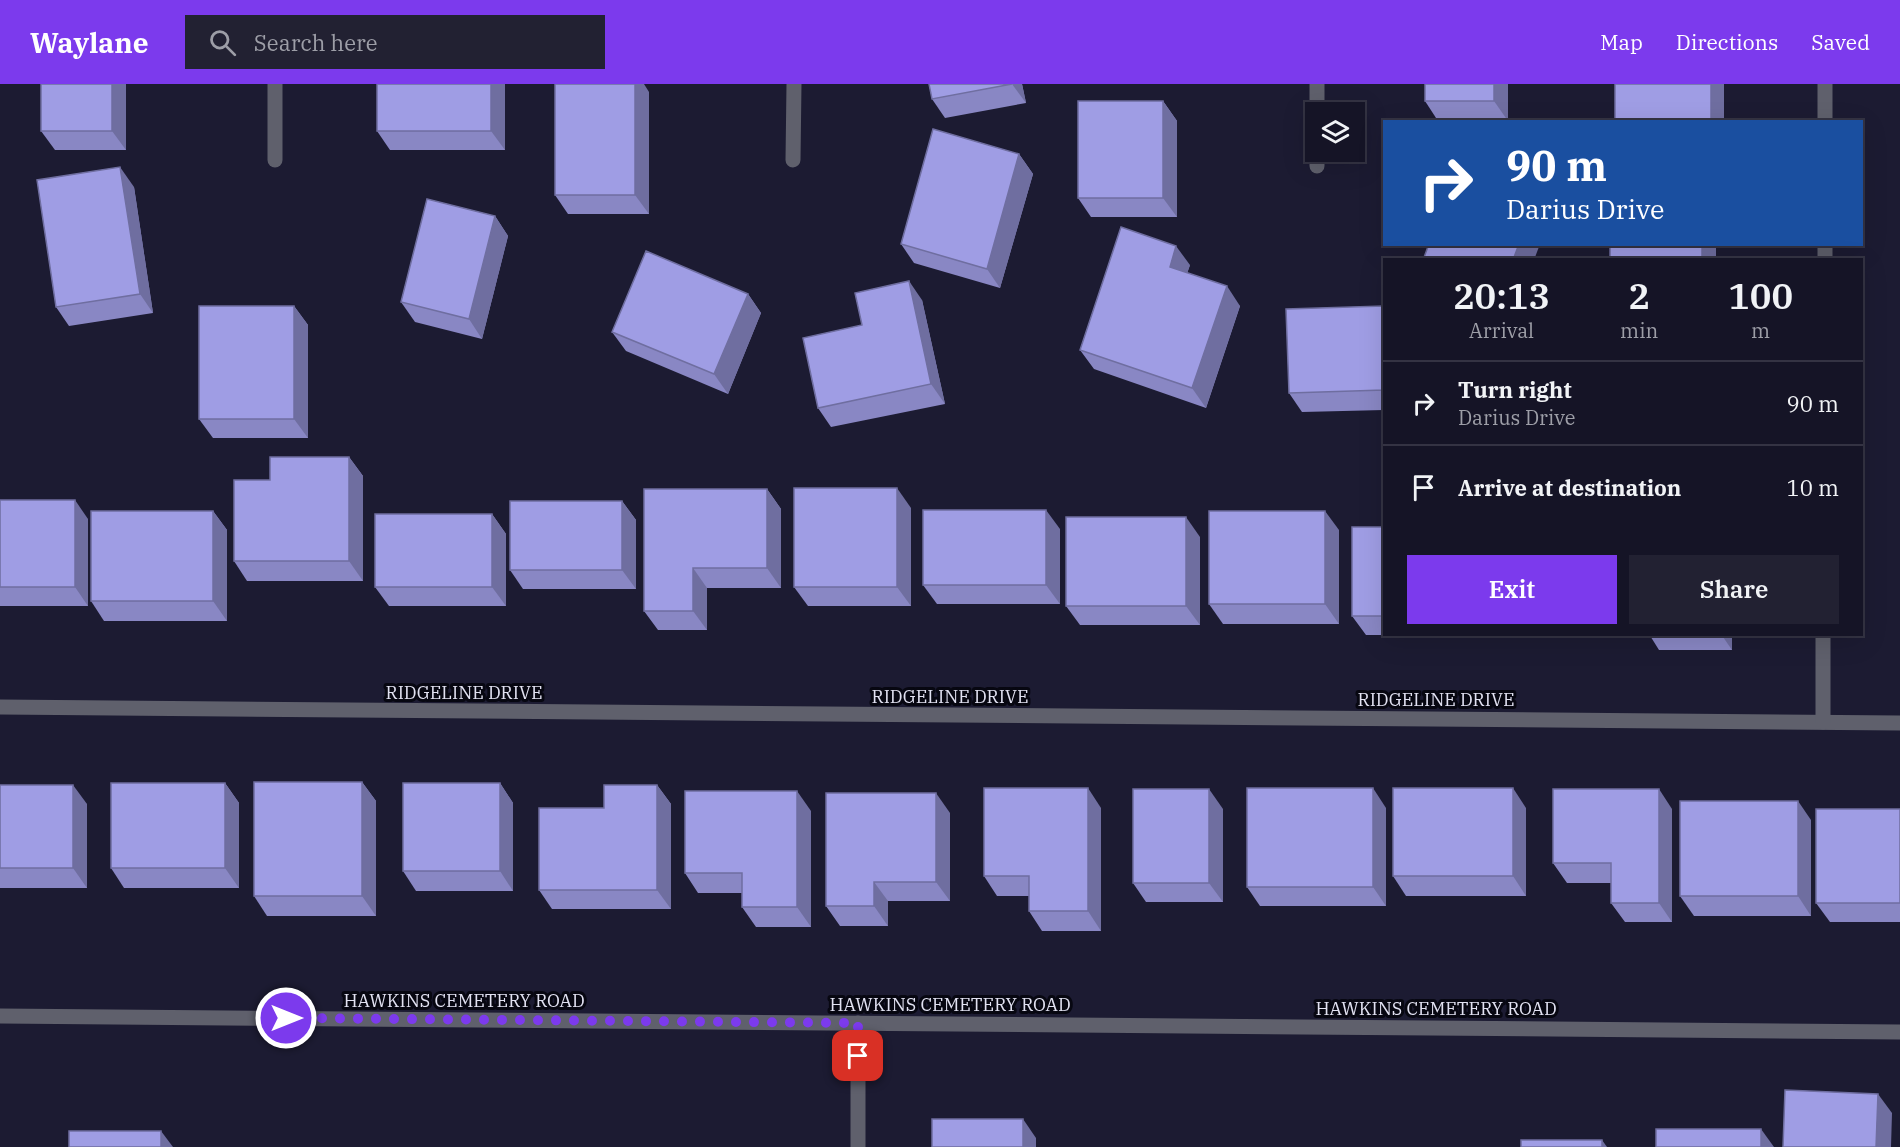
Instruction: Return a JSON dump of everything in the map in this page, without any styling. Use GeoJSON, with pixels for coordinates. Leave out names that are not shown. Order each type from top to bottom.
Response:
{"type":"FeatureCollection","features":[{"type":"Feature","properties":{"kind":"street"},"geometry":{"type":"LineString","coordinates":[[275,84],[275,160]]}},
{"type":"Feature","properties":{"kind":"street"},"geometry":{"type":"LineString","coordinates":[[793,160],[794,84]]}},
{"type":"Feature","properties":{"kind":"street"},"geometry":{"type":"LineString","coordinates":[[1317,84],[1317,102]]}},
{"type":"Feature","properties":{"kind":"street"},"geometry":{"type":"LineString","coordinates":[[1825,84],[1825,120]]}},
{"type":"Feature","properties":{"kind":"street"},"geometry":{"type":"LineString","coordinates":[[1823,636],[1823,722]]}},
{"type":"Feature","properties":{"kind":"street","name":"RIDGELINE DRIVE"},"geometry":{"type":"LineString","coordinates":[[0,707],[1900,723]]}},
{"type":"Feature","properties":{"kind":"street","name":"HAWKINS CEMETERY ROAD"},"geometry":{"type":"LineString","coordinates":[[0,1016],[1900,1032]]}},
{"type":"Feature","properties":{"kind":"street"},"geometry":{"type":"LineString","coordinates":[[858,1023],[858,1147]]}},
{"type":"Feature","properties":{"kind":"building"},"geometry":{"type":"Polygon","coordinates":[[[41,84],[112,84],[112,131],[41,131],[41,84]]]}},
{"type":"Feature","properties":{"kind":"building"},"geometry":{"type":"Polygon","coordinates":[[[377,84],[491,84],[491,131],[377,131],[377,84]]]}},
{"type":"Feature","properties":{"kind":"building"},"geometry":{"type":"Polygon","coordinates":[[[555,84],[635,84],[635,195],[555,195],[555,84]]]}},
{"type":"Feature","properties":{"kind":"building"},"geometry":{"type":"Polygon","coordinates":[[[929,84],[1012,84],[932,99],[929,84]]]}},
{"type":"Feature","properties":{"kind":"building"},"geometry":{"type":"Polygon","coordinates":[[[1425,84],[1494,84],[1494,101],[1425,101],[1425,84]]]}},
{"type":"Feature","properties":{"kind":"building"},"geometry":{"type":"Polygon","coordinates":[[[1615,84],[1711,84],[1711,120],[1615,120],[1615,84]]]}},
{"type":"Feature","properties":{"kind":"building"},"geometry":{"type":"Polygon","coordinates":[[[1078,101],[1163,101],[1163,198],[1078,198],[1078,101]]]}},
{"type":"Feature","properties":{"kind":"building"},"geometry":{"type":"Polygon","coordinates":[[[933,129],[1019,154],[987,269],[901,244],[933,129]]]}},
{"type":"Feature","properties":{"kind":"building"},"geometry":{"type":"Polygon","coordinates":[[[120,167],[140,294],[56,307],[37,180],[120,167]]]}},
{"type":"Feature","properties":{"kind":"building"},"geometry":{"type":"Polygon","coordinates":[[[427,199],[495,216],[469,319],[401,302],[427,199]]]}},
{"type":"Feature","properties":{"kind":"building"},"geometry":{"type":"Polygon","coordinates":[[[1121,227],[1176,246],[1170,267],[1227,286],[1192,388],[1080,350],[1121,227]]]}},
{"type":"Feature","properties":{"kind":"building"},"geometry":{"type":"Polygon","coordinates":[[[1428,246],[1518,246],[1514,258],[1424,258],[1428,246]]]}},
{"type":"Feature","properties":{"kind":"building"},"geometry":{"type":"Polygon","coordinates":[[[1610,246],[1702,246],[1702,258],[1610,258],[1610,246]]]}},
{"type":"Feature","properties":{"kind":"building"},"geometry":{"type":"Polygon","coordinates":[[[646,251],[748,294],[714,374],[612,332],[646,251]]]}},
{"type":"Feature","properties":{"kind":"building"},"geometry":{"type":"Polygon","coordinates":[[[909,281],[931,384],[818,408],[803,338],[862,325],[855,293],[909,281]]]}},
{"type":"Feature","properties":{"kind":"building"},"geometry":{"type":"Polygon","coordinates":[[[199,306],[294,306],[294,419],[199,419],[199,306]]]}},
{"type":"Feature","properties":{"kind":"building"},"geometry":{"type":"Polygon","coordinates":[[[1383,306],[1383,390],[1289,393],[1286,309],[1383,306]]]}},
{"type":"Feature","properties":{"kind":"building"},"geometry":{"type":"Polygon","coordinates":[[[270,457],[349,457],[349,561],[234,561],[234,480],[270,480],[270,457]]]}},
{"type":"Feature","properties":{"kind":"building"},"geometry":{"type":"Polygon","coordinates":[[[794,488],[897,488],[897,587],[794,587],[794,488]]]}},
{"type":"Feature","properties":{"kind":"building"},"geometry":{"type":"Polygon","coordinates":[[[644,489],[767,489],[767,568],[693,568],[693,611],[644,611],[644,489]]]}},
{"type":"Feature","properties":{"kind":"building"},"geometry":{"type":"Polygon","coordinates":[[[0,500],[75,500],[75,587],[0,587],[0,500]]]}},
{"type":"Feature","properties":{"kind":"building"},"geometry":{"type":"Polygon","coordinates":[[[510,501],[622,501],[622,570],[510,570],[510,501]]]}},
{"type":"Feature","properties":{"kind":"building"},"geometry":{"type":"Polygon","coordinates":[[[923,510],[1046,510],[1046,585],[923,585],[923,510]]]}},
{"type":"Feature","properties":{"kind":"building"},"geometry":{"type":"Polygon","coordinates":[[[91,511],[213,511],[213,601],[91,601],[91,511]]]}},
{"type":"Feature","properties":{"kind":"building"},"geometry":{"type":"Polygon","coordinates":[[[1209,511],[1325,511],[1325,604],[1209,604],[1209,511]]]}},
{"type":"Feature","properties":{"kind":"building"},"geometry":{"type":"Polygon","coordinates":[[[375,514],[492,514],[492,587],[375,587],[375,514]]]}},
{"type":"Feature","properties":{"kind":"building"},"geometry":{"type":"Polygon","coordinates":[[[1066,517],[1186,517],[1186,606],[1066,606],[1066,517]]]}},
{"type":"Feature","properties":{"kind":"building"},"geometry":{"type":"Polygon","coordinates":[[[1352,527],[1383,527],[1383,616],[1352,616],[1352,527]]]}},
{"type":"Feature","properties":{"kind":"building"},"geometry":{"type":"Polygon","coordinates":[[[254,782],[362,782],[362,896],[254,896],[254,782]]]}},
{"type":"Feature","properties":{"kind":"building"},"geometry":{"type":"Polygon","coordinates":[[[111,783],[225,783],[225,868],[111,868],[111,783]]]}},
{"type":"Feature","properties":{"kind":"building"},"geometry":{"type":"Polygon","coordinates":[[[403,783],[500,783],[500,871],[403,871],[403,783]]]}},
{"type":"Feature","properties":{"kind":"building"},"geometry":{"type":"Polygon","coordinates":[[[0,785],[73,785],[73,868],[0,868],[0,785]]]}},
{"type":"Feature","properties":{"kind":"building"},"geometry":{"type":"Polygon","coordinates":[[[604,785],[657,785],[657,890],[539,890],[539,808],[604,808],[604,785]]]}},
{"type":"Feature","properties":{"kind":"building"},"geometry":{"type":"Polygon","coordinates":[[[984,788],[1088,788],[1088,911],[1029,911],[1029,876],[984,876],[984,788]]]}},
{"type":"Feature","properties":{"kind":"building"},"geometry":{"type":"Polygon","coordinates":[[[1247,788],[1373,788],[1373,887],[1247,887],[1247,788]]]}},
{"type":"Feature","properties":{"kind":"building"},"geometry":{"type":"Polygon","coordinates":[[[1393,788],[1513,788],[1513,876],[1393,876],[1393,788]]]}},
{"type":"Feature","properties":{"kind":"building"},"geometry":{"type":"Polygon","coordinates":[[[1133,789],[1209,789],[1209,883],[1133,883],[1133,789]]]}},
{"type":"Feature","properties":{"kind":"building"},"geometry":{"type":"Polygon","coordinates":[[[1553,789],[1659,789],[1659,903],[1611,903],[1611,863],[1553,863],[1553,789]]]}},
{"type":"Feature","properties":{"kind":"building"},"geometry":{"type":"Polygon","coordinates":[[[685,791],[797,791],[797,907],[742,907],[742,873],[685,873],[685,791]]]}},
{"type":"Feature","properties":{"kind":"building"},"geometry":{"type":"Polygon","coordinates":[[[826,793],[936,793],[936,882],[874,882],[874,906],[826,906],[826,793]]]}},
{"type":"Feature","properties":{"kind":"building"},"geometry":{"type":"Polygon","coordinates":[[[1680,801],[1798,801],[1798,896],[1680,896],[1680,801]]]}},
{"type":"Feature","properties":{"kind":"building"},"geometry":{"type":"Polygon","coordinates":[[[1816,809],[1900,809],[1900,903],[1816,903],[1816,809]]]}},
{"type":"Feature","properties":{"kind":"building"},"geometry":{"type":"Polygon","coordinates":[[[1785,1090],[1878,1094],[1876,1147],[1783,1147],[1785,1090]]]}},
{"type":"Feature","properties":{"kind":"building"},"geometry":{"type":"Polygon","coordinates":[[[932,1119],[1023,1119],[1023,1147],[932,1147],[932,1119]]]}},
{"type":"Feature","properties":{"kind":"building"},"geometry":{"type":"Polygon","coordinates":[[[1656,1129],[1761,1129],[1761,1147],[1656,1147],[1656,1129]]]}},
{"type":"Feature","properties":{"kind":"building"},"geometry":{"type":"Polygon","coordinates":[[[69,1131],[161,1131],[161,1147],[69,1147],[69,1131]]]}},
{"type":"Feature","properties":{"kind":"building"},"geometry":{"type":"Polygon","coordinates":[[[1521,1140],[1602,1140],[1602,1147],[1521,1147],[1521,1140]]]}},
{"type":"Feature","properties":{"kind":"route"},"geometry":{"type":"LineString","coordinates":[[286,1018],[858,1023],[858,1056]]}}]}
